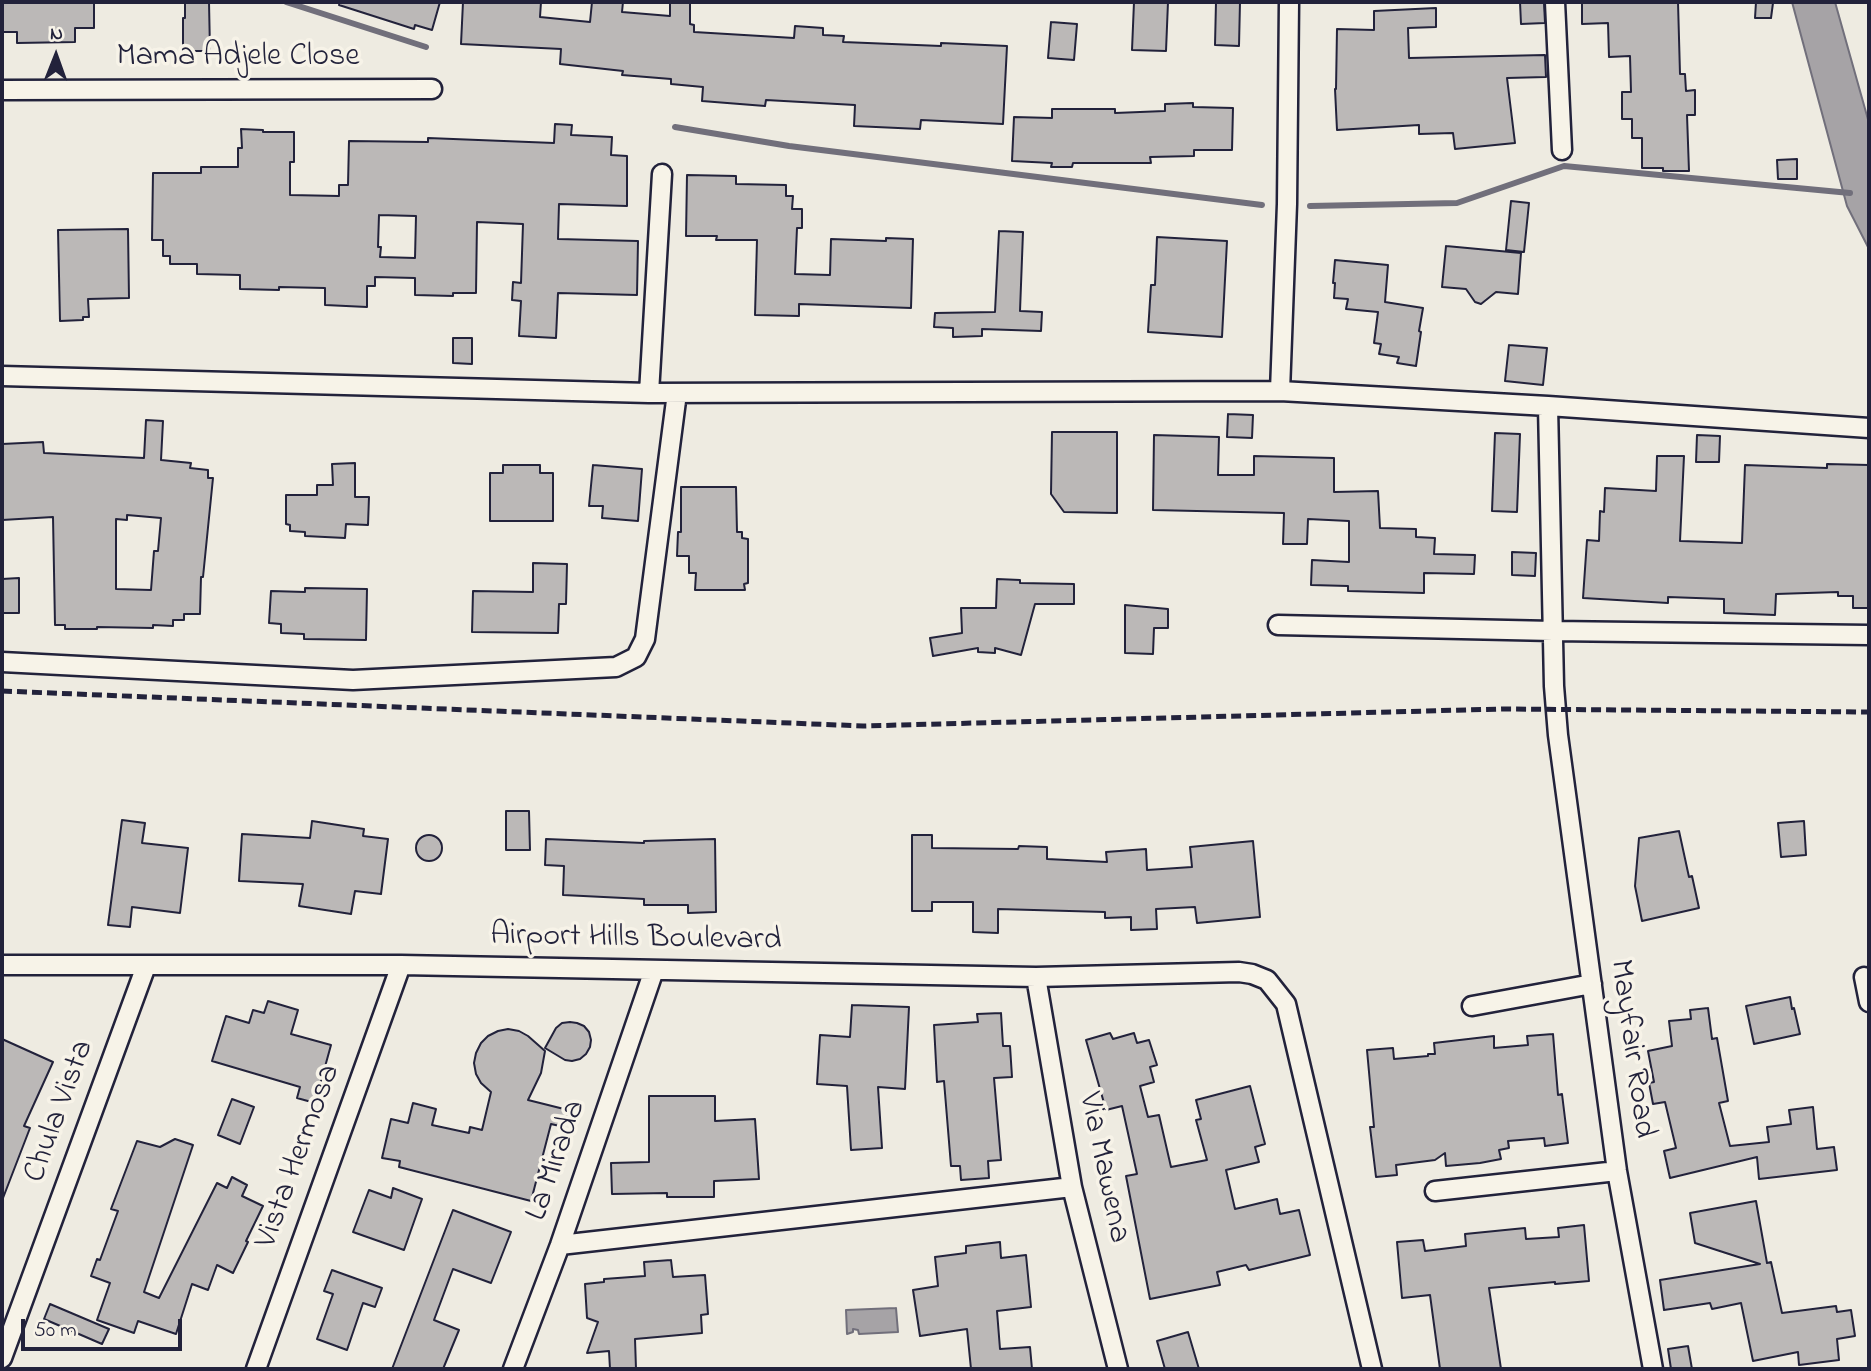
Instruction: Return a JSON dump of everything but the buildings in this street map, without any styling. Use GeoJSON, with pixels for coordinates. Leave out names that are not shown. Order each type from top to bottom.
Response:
{"type":"FeatureCollection","features":[{"type":"Feature","properties":{"kind":"street"},"geometry":{"type":"LineString","coordinates":[[1280,391],[1287,204],[1289,2]]}},
{"type":"Feature","properties":{"kind":"street"},"geometry":{"type":"LineString","coordinates":[[1555,2],[1562,150]]}},
{"type":"Feature","properties":{"kind":"street","name":"Mama Adjele Close"},"geometry":{"type":"LineString","coordinates":[[2,90],[432,89]]}},
{"type":"Feature","properties":{"kind":"street"},"geometry":{"type":"LineString","coordinates":[[649,393],[662,174]]}},
{"type":"Feature","properties":{"kind":"street"},"geometry":{"type":"LineString","coordinates":[[2,376],[649,393],[1280,391],[1869,428]]}},
{"type":"Feature","properties":{"kind":"street"},"geometry":{"type":"LineString","coordinates":[[2,662],[353,680],[616,667],[636,657],[645,639],[677,393]]}},
{"type":"Feature","properties":{"kind":"street","name":"Mayfair Road"},"geometry":{"type":"LineString","coordinates":[[1548,406],[1558,735],[1617,1171],[1653,1369]]}},
{"type":"Feature","properties":{"kind":"street"},"geometry":{"type":"LineString","coordinates":[[1278,625],[1869,635]]}},
{"type":"Feature","properties":{"kind":"street","name":"Airport Hills Boulevard"},"geometry":{"type":"LineString","coordinates":[[2,965],[401,965],[1036,977],[1239,972],[1252,974],[1267,980],[1286,1004],[1372,1369]]}},
{"type":"Feature","properties":{"kind":"street","name":"Vista Hermosa"},"geometry":{"type":"LineString","coordinates":[[256,1369],[401,965]]}},
{"type":"Feature","properties":{"kind":"street","name":"Chula Vista"},"geometry":{"type":"LineString","coordinates":[[2,1358],[146,966]]}},
{"type":"Feature","properties":{"kind":"street","name":"La Mirada"},"geometry":{"type":"LineString","coordinates":[[513,1369],[560,1244],[654,970]]}},
{"type":"Feature","properties":{"kind":"street","name":"Via Mawena"},"geometry":{"type":"LineString","coordinates":[[1036,977],[1072,1187],[1118,1369]]}},
{"type":"Feature","properties":{"kind":"street"},"geometry":{"type":"LineString","coordinates":[[1864,977],[1869,1002]]}},
{"type":"Feature","properties":{"kind":"street"},"geometry":{"type":"LineString","coordinates":[[1472,1006],[1592,984]]}},
{"type":"Feature","properties":{"kind":"street"},"geometry":{"type":"LineString","coordinates":[[1435,1191],[1617,1171]]}},
{"type":"Feature","properties":{"kind":"street"},"geometry":{"type":"LineString","coordinates":[[560,1244],[1072,1187]]}},
{"type":"Feature","properties":{"kind":"shaded area"},"geometry":{"type":"Polygon","coordinates":[[[1792,2],[1835,2],[1869,123],[1869,249],[1847,206],[1792,2]]]}},
{"type":"Feature","properties":{"kind":"shaded area"},"geometry":{"type":"Polygon","coordinates":[[[896,1308],[898,1332],[859,1334],[858,1330],[853,1329],[853,1332],[847,1334],[846,1310],[896,1308]]]}},
{"type":"Feature","properties":{"kind":"waterway"},"geometry":{"type":"LineString","coordinates":[[286,2],[426,47]]}},
{"type":"Feature","properties":{"kind":"waterway"},"geometry":{"type":"LineString","coordinates":[[675,127],[789,146],[1262,205]]}},
{"type":"Feature","properties":{"kind":"waterway"},"geometry":{"type":"LineString","coordinates":[[1310,206],[1457,203],[1564,166],[1850,193]]}},
{"type":"Feature","properties":{"kind":"railway"},"geometry":{"type":"LineString","coordinates":[[2,691],[863,726],[1502,709],[1869,712]]}}]}
